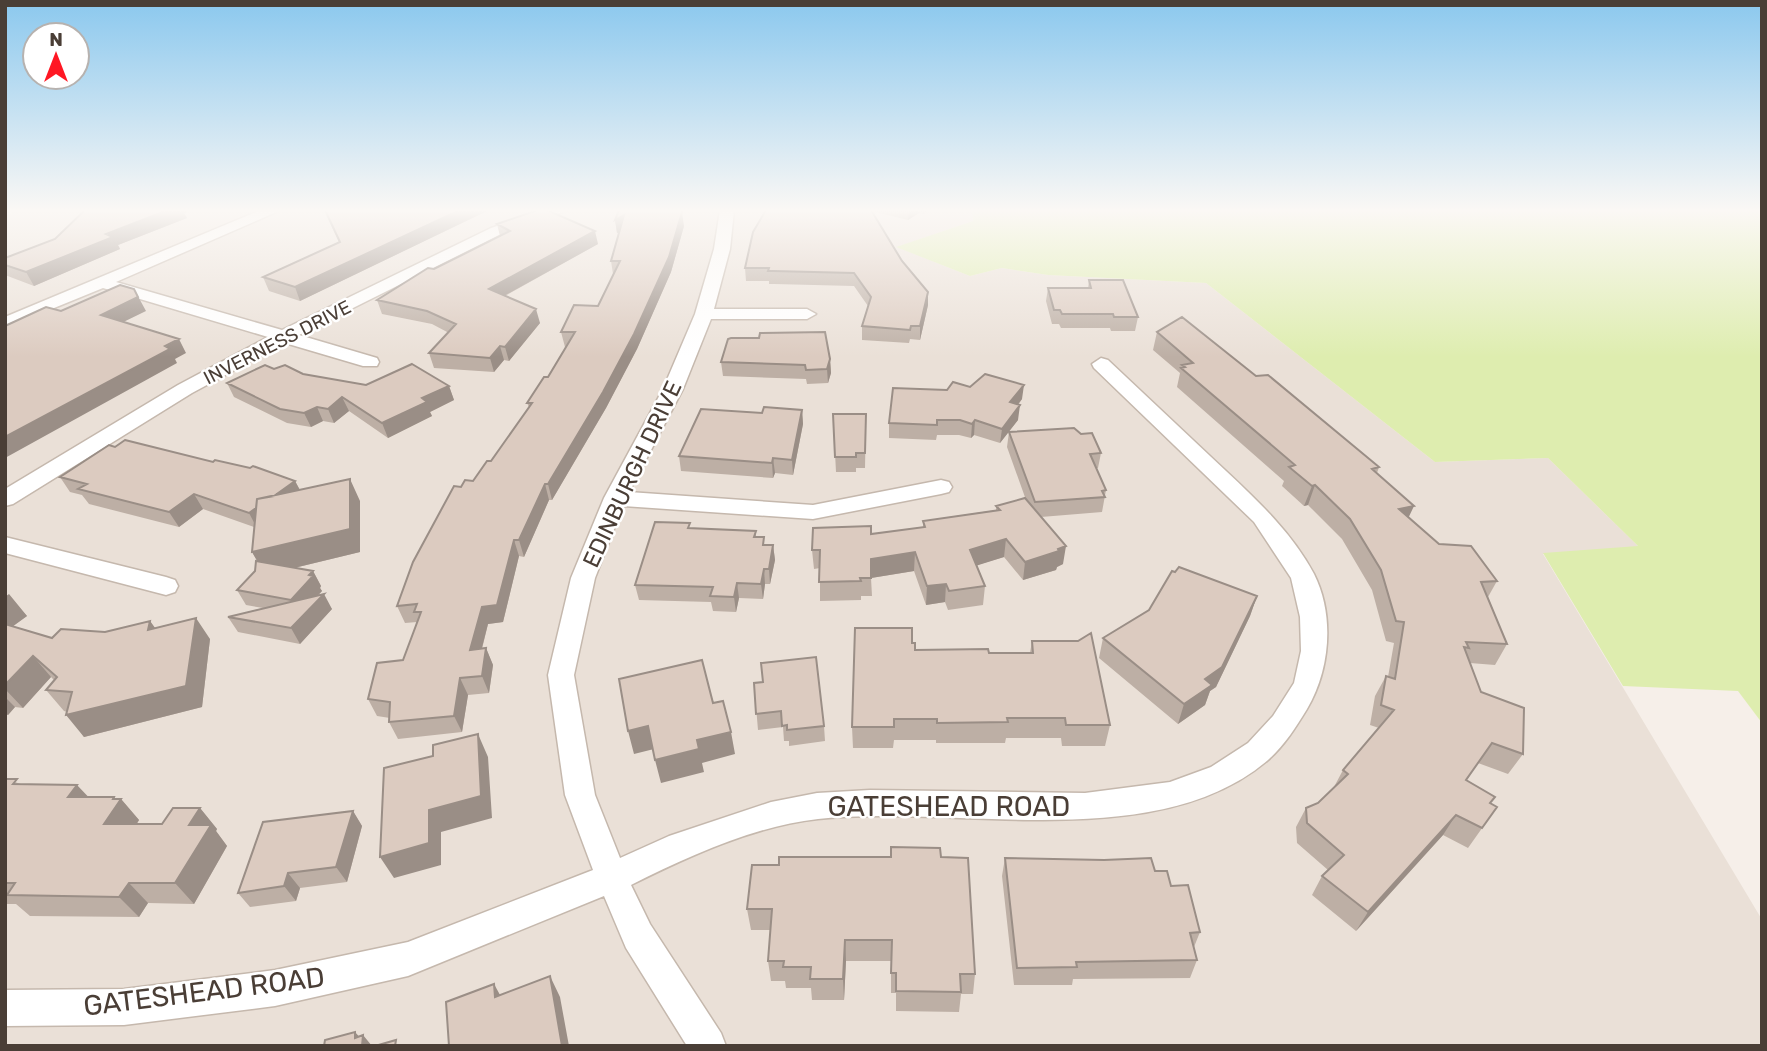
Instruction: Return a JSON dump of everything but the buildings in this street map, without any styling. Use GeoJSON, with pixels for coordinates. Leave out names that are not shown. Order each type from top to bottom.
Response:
{"type":"FeatureCollection","features":[{"type":"Feature","properties":{"kind":"street"},"geometry":{"type":"LineString","coordinates":[[5,323],[155,259]]}},
{"type":"Feature","properties":{"kind":"street","name":"INVERNESS DRIVE"},"geometry":{"type":"LineString","coordinates":[[5,499],[185,390],[284,336],[439,259]]}},
{"type":"Feature","properties":{"kind":"street","name":"EDINBURGH DRIVE"},"geometry":{"type":"LineString","coordinates":[[708,1046],[638,936],[612,878],[580,795],[561,675],[583,578],[615,498],[673,390],[704,314],[719,259]]}},
{"type":"Feature","properties":{"kind":"street"},"geometry":{"type":"LineString","coordinates":[[99,282],[370,362]]}},
{"type":"Feature","properties":{"kind":"street"},"geometry":{"type":"LineString","coordinates":[[704,314],[807,314]]}},
{"type":"Feature","properties":{"kind":"street","name":"GATESHEAD ROAD"},"geometry":{"type":"LineString","coordinates":[[5,1008],[124,1007],[289,985],[408,959],[612,878],[669,850],[771,816],[817,806],[870,803],[1085,806],[1171,795],[1221,775],[1258,751],[1283,724],[1307,685],[1314,651],[1313,617],[1303,577],[1262,517],[1101,364]]}},
{"type":"Feature","properties":{"kind":"street"},"geometry":{"type":"LineString","coordinates":[[615,498],[813,512],[941,487]]}},
{"type":"Feature","properties":{"kind":"street"},"geometry":{"type":"LineString","coordinates":[[5,545],[166,586]]}},
{"type":"Feature","properties":{"kind":"shaded area"},"geometry":{"type":"Polygon","coordinates":[[[5,259],[927,259],[970,276],[1002,268],[1048,275],[1206,283],[1435,462],[1548,458],[1639,547],[1543,554],[1761,918],[1762,1046],[5,1046],[5,259]]]}},
{"type":"Feature","properties":{"kind":"green space"},"geometry":{"type":"Polygon","coordinates":[[[927,259],[1762,259],[1762,723],[1738,691],[1623,686],[1543,553],[1638,546],[1548,458],[1435,462],[1206,283],[1048,275],[1002,268],[970,276],[927,259]]]}}]}
